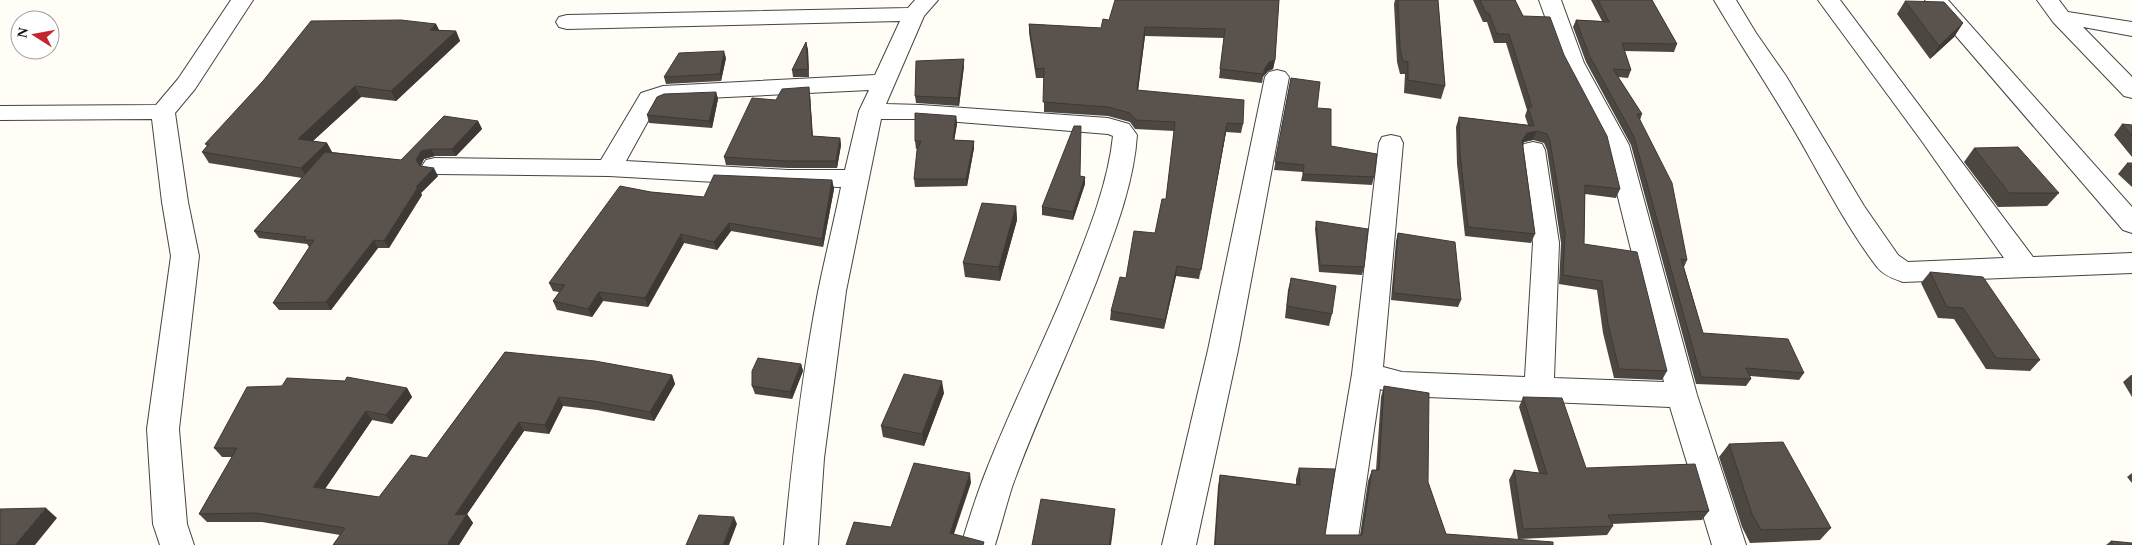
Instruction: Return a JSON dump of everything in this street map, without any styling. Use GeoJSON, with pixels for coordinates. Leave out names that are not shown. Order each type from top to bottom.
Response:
{"type":"FeatureCollection","features":[{"type":"Feature","properties":{"kind":"street"},"geometry":{"type":"LineString","coordinates":[[177,545],[170,524],[164,429],[185,256],[175,202],[163,112],[187,84],[242,0]]}},
{"type":"Feature","properties":{"kind":"street"},"geometry":{"type":"LineString","coordinates":[[1550,0],[1572,63],[1617,145],[1682,395],[1729,545]]}},
{"type":"Feature","properties":{"kind":"street"},"geometry":{"type":"LineString","coordinates":[[1725,0],[1888,262],[1902,272],[2132,263]]}},
{"type":"Feature","properties":{"kind":"street"},"geometry":{"type":"LineString","coordinates":[[1829,0],[1930,135],[2025,267]]}},
{"type":"Feature","properties":{"kind":"street"},"geometry":{"type":"LineString","coordinates":[[1936,0],[2132,224]]}},
{"type":"Feature","properties":{"kind":"street"},"geometry":{"type":"LineString","coordinates":[[2048,0],[2061,18],[2132,90]]}},
{"type":"Feature","properties":{"kind":"street"},"geometry":{"type":"LineString","coordinates":[[567,22],[921,7],[871,111],[832,291],[808,458],[801,545]]}},
{"type":"Feature","properties":{"kind":"street"},"geometry":{"type":"LineString","coordinates":[[2061,18],[2132,29]]}},
{"type":"Feature","properties":{"kind":"street"},"geometry":{"type":"LineString","coordinates":[[1179,545],[1223,350],[1277,77]]}},
{"type":"Feature","properties":{"kind":"street"},"geometry":{"type":"LineString","coordinates":[[609,168],[649,98],[656,95],[760,87],[885,82]]}},
{"type":"Feature","properties":{"kind":"street"},"geometry":{"type":"LineString","coordinates":[[871,111],[921,112],[1108,126],[1120,129],[1125,135],[1115,187],[1095,249],[1062,334],[1031,402],[996,487],[978,545]]}},
{"type":"Feature","properties":{"kind":"street"},"geometry":{"type":"LineString","coordinates":[[0,114],[163,112]]}},
{"type":"Feature","properties":{"kind":"street"},"geometry":{"type":"LineString","coordinates":[[1340,545],[1367,374],[1391,143]]}},
{"type":"Feature","properties":{"kind":"street"},"geometry":{"type":"LineString","coordinates":[[1533,150],[1546,243],[1539,389]]}},
{"type":"Feature","properties":{"kind":"street"},"geometry":{"type":"LineString","coordinates":[[435,166],[609,168],[856,179]]}},
{"type":"Feature","properties":{"kind":"street"},"geometry":{"type":"LineString","coordinates":[[1367,374],[1402,384],[1682,395]]}},
{"type":"Feature","properties":{"kind":"building"},"geometry":{"type":"Polygon","coordinates":[[[1115,0],[1279,0],[1275,60],[1269,62],[1263,74],[1220,69],[1225,29],[1145,27],[1137,90],[1244,100],[1243,124],[1227,123],[1201,270],[1177,266],[1165,320],[1111,311],[1120,277],[1126,278],[1134,231],[1155,233],[1162,199],[1166,199],[1175,122],[1136,120],[1130,113],[1108,107],[1043,102],[1044,68],[1036,69],[1029,24],[1101,28],[1103,19],[1109,20],[1115,0]]]}},
{"type":"Feature","properties":{"kind":"building"},"geometry":{"type":"Polygon","coordinates":[[[1398,0],[1438,0],[1445,86],[1408,80],[1408,62],[1403,61],[1400,49],[1398,0]]]}},
{"type":"Feature","properties":{"kind":"building"},"geometry":{"type":"Polygon","coordinates":[[[1480,0],[1515,0],[1523,16],[1550,17],[1564,55],[1607,136],[1620,189],[1585,185],[1584,244],[1637,252],[1667,371],[1619,369],[1608,324],[1602,281],[1563,275],[1565,233],[1550,141],[1547,134],[1537,131],[1527,133],[1522,141],[1535,234],[1468,227],[1460,154],[1459,117],[1534,126],[1528,107],[1532,107],[1509,34],[1497,34],[1489,13],[1486,13],[1480,0]]]}},
{"type":"Feature","properties":{"kind":"building"},"geometry":{"type":"Polygon","coordinates":[[[1598,0],[1652,0],[1677,44],[1622,43],[1631,70],[1613,69],[1642,114],[1637,114],[1672,183],[1687,260],[1681,259],[1703,333],[1788,339],[1804,373],[1746,368],[1751,379],[1701,377],[1634,137],[1589,55],[1576,20],[1609,22],[1598,0]]]}},
{"type":"Feature","properties":{"kind":"building"},"geometry":{"type":"Polygon","coordinates":[[[1905,1],[1944,2],[1963,23],[1939,46],[1905,1]]]}},
{"type":"Feature","properties":{"kind":"building"},"geometry":{"type":"Polygon","coordinates":[[[401,20],[436,24],[430,30],[456,31],[391,91],[355,86],[298,139],[327,143],[301,168],[202,152],[209,144],[205,144],[263,81],[311,21],[401,20]]]}},
{"type":"Feature","properties":{"kind":"building"},"geometry":{"type":"Polygon","coordinates":[[[806,42],[808,69],[792,70],[806,42]]]}},
{"type":"Feature","properties":{"kind":"building"},"geometry":{"type":"Polygon","coordinates":[[[724,51],[720,74],[664,77],[679,53],[724,51]]]}},
{"type":"Feature","properties":{"kind":"building"},"geometry":{"type":"Polygon","coordinates":[[[964,59],[958,98],[915,96],[916,61],[964,59]]]}},
{"type":"Feature","properties":{"kind":"building"},"geometry":{"type":"Polygon","coordinates":[[[1291,78],[1320,82],[1317,108],[1331,109],[1331,146],[1377,154],[1374,177],[1303,174],[1304,165],[1275,162],[1291,78]]]}},
{"type":"Feature","properties":{"kind":"building"},"geometry":{"type":"Polygon","coordinates":[[[809,87],[812,136],[840,138],[836,161],[786,161],[724,157],[752,98],[776,100],[782,89],[809,87]]]}},
{"type":"Feature","properties":{"kind":"building"},"geometry":{"type":"Polygon","coordinates":[[[716,92],[709,121],[647,115],[657,97],[664,94],[716,92]]]}},
{"type":"Feature","properties":{"kind":"building"},"geometry":{"type":"Polygon","coordinates":[[[915,113],[956,116],[953,140],[974,141],[966,179],[914,179],[917,150],[921,141],[915,141],[915,113]]]}},
{"type":"Feature","properties":{"kind":"building"},"geometry":{"type":"Polygon","coordinates":[[[444,116],[478,121],[452,149],[421,151],[416,160],[420,166],[434,168],[416,187],[418,187],[384,241],[374,240],[326,302],[273,303],[314,240],[304,240],[306,237],[254,231],[325,152],[401,160],[444,116]]]}},
{"type":"Feature","properties":{"kind":"building"},"geometry":{"type":"Polygon","coordinates":[[[2122,124],[2132,125],[2132,136],[2122,124]]]}},
{"type":"Feature","properties":{"kind":"building"},"geometry":{"type":"Polygon","coordinates":[[[1074,126],[1081,126],[1080,176],[1085,177],[1073,212],[1042,207],[1074,126]]]}},
{"type":"Feature","properties":{"kind":"building"},"geometry":{"type":"Polygon","coordinates":[[[2018,147],[2059,193],[2009,193],[1974,148],[2018,147]]]}},
{"type":"Feature","properties":{"kind":"building"},"geometry":{"type":"Polygon","coordinates":[[[714,175],[832,180],[822,239],[729,223],[714,242],[681,234],[645,298],[599,292],[588,309],[553,301],[565,285],[549,283],[620,186],[651,192],[704,197],[714,175]]]}},
{"type":"Feature","properties":{"kind":"building"},"geometry":{"type":"Polygon","coordinates":[[[982,203],[1016,206],[999,267],[963,263],[982,203]]]}},
{"type":"Feature","properties":{"kind":"building"},"geometry":{"type":"Polygon","coordinates":[[[1316,221],[1368,229],[1364,267],[1320,265],[1316,221]]]}},
{"type":"Feature","properties":{"kind":"building"},"geometry":{"type":"Polygon","coordinates":[[[1398,233],[1455,242],[1461,300],[1393,293],[1398,233]]]}},
{"type":"Feature","properties":{"kind":"building"},"geometry":{"type":"Polygon","coordinates":[[[1930,272],[1983,277],[2040,360],[1996,358],[1963,308],[1947,307],[1930,272]]]}},
{"type":"Feature","properties":{"kind":"building"},"geometry":{"type":"Polygon","coordinates":[[[1291,278],[1336,286],[1332,314],[1287,306],[1291,278]]]}},
{"type":"Feature","properties":{"kind":"building"},"geometry":{"type":"Polygon","coordinates":[[[505,352],[595,361],[672,375],[650,412],[559,397],[545,425],[519,422],[455,515],[467,514],[447,545],[333,545],[345,528],[255,513],[199,514],[237,448],[214,448],[247,387],[282,386],[287,378],[345,381],[347,377],[407,388],[386,415],[366,411],[313,487],[379,497],[411,455],[427,458],[505,352]]]}},
{"type":"Feature","properties":{"kind":"building"},"geometry":{"type":"Polygon","coordinates":[[[758,358],[801,364],[790,392],[752,386],[752,371],[758,358]]]}},
{"type":"Feature","properties":{"kind":"building"},"geometry":{"type":"Polygon","coordinates":[[[904,374],[942,381],[922,434],[881,426],[904,374]]]}},
{"type":"Feature","properties":{"kind":"building"},"geometry":{"type":"Polygon","coordinates":[[[1384,386],[1429,393],[1428,482],[1446,534],[1553,542],[1553,545],[1215,545],[1220,475],[1300,485],[1299,468],[1335,469],[1325,535],[1362,535],[1372,470],[1379,470],[1384,386]]]}},
{"type":"Feature","properties":{"kind":"building"},"geometry":{"type":"Polygon","coordinates":[[[1523,397],[1562,398],[1586,468],[1695,464],[1709,511],[1608,515],[1613,526],[1523,529],[1514,470],[1547,474],[1523,397]]]}},
{"type":"Feature","properties":{"kind":"building"},"geometry":{"type":"Polygon","coordinates":[[[1783,442],[1831,528],[1761,530],[1752,514],[1729,444],[1783,442]]]}},
{"type":"Feature","properties":{"kind":"building"},"geometry":{"type":"Polygon","coordinates":[[[914,463],[970,473],[950,533],[984,542],[983,545],[846,545],[854,522],[891,527],[914,463]]]}},
{"type":"Feature","properties":{"kind":"building"},"geometry":{"type":"Polygon","coordinates":[[[1041,499],[1115,509],[1109,545],[1032,545],[1041,499]]]}},
{"type":"Feature","properties":{"kind":"building"},"geometry":{"type":"Polygon","coordinates":[[[46,508],[15,545],[0,545],[0,509],[46,508]]]}},
{"type":"Feature","properties":{"kind":"building"},"geometry":{"type":"Polygon","coordinates":[[[699,515],[734,517],[723,545],[686,545],[699,515]]]}},
{"type":"Feature","properties":{"kind":"building"},"geometry":{"type":"Polygon","coordinates":[[[2111,541],[2132,543],[2132,545],[2113,545],[2111,541]]]}}]}
